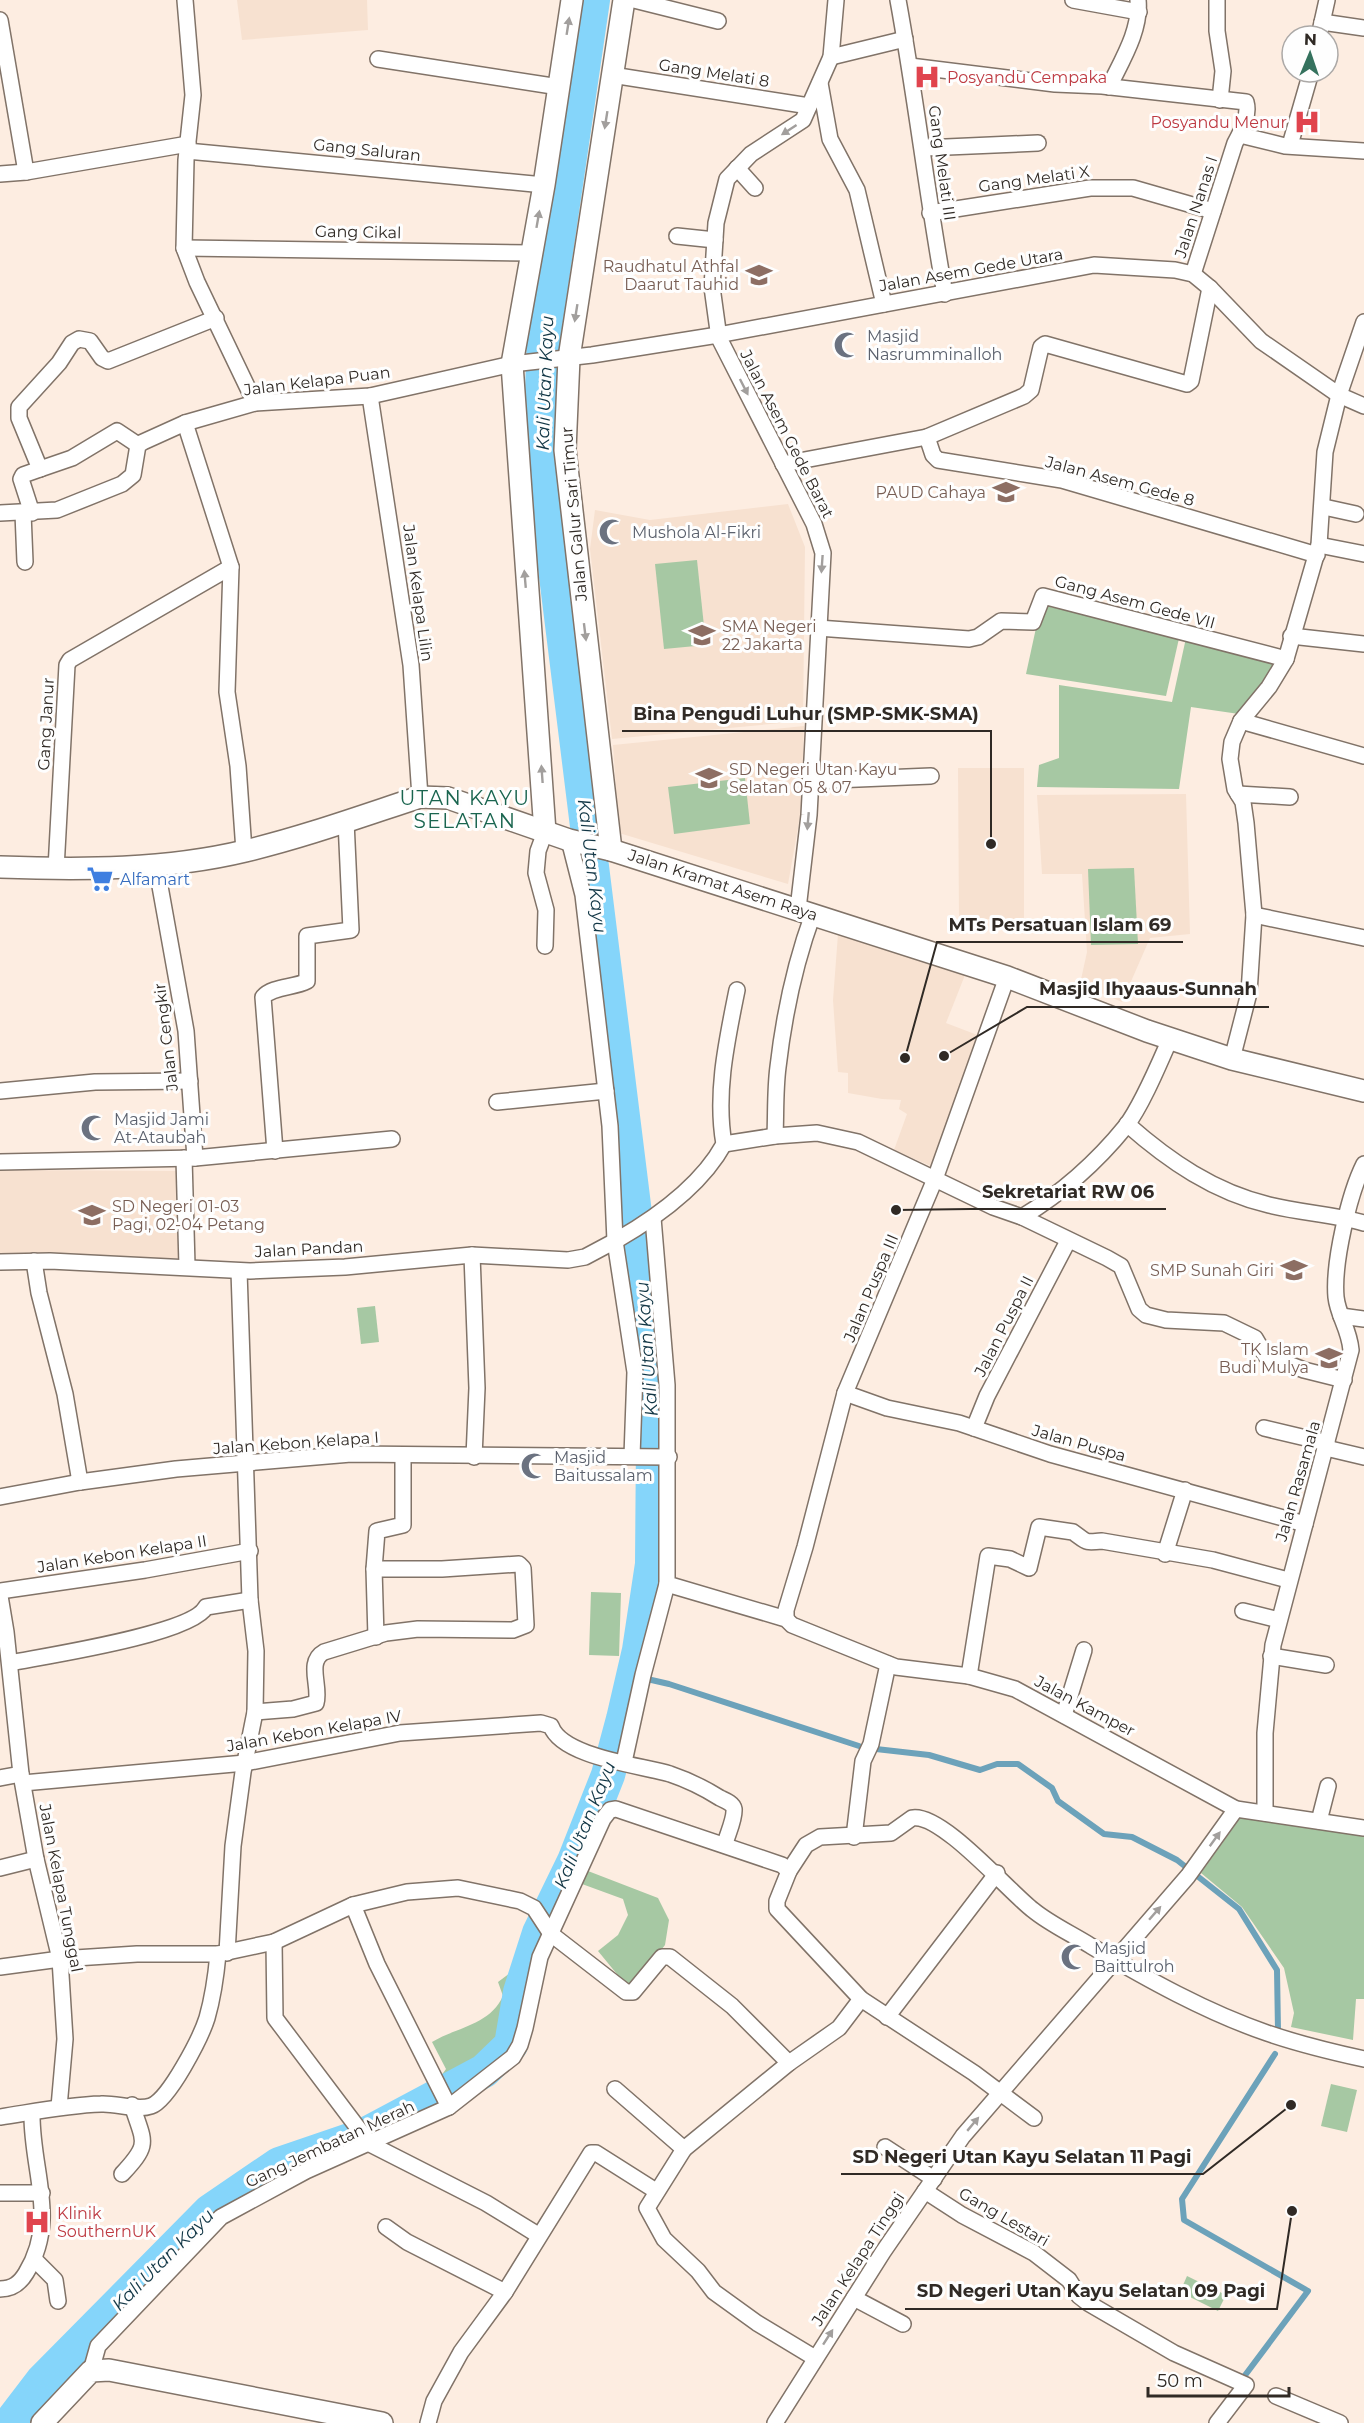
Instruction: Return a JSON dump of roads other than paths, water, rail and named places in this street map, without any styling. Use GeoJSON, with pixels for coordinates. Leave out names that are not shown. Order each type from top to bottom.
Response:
{"type":"FeatureCollection","features":[{"type":"Feature","properties":{"kind":"street"},"geometry":{"type":"LineString","coordinates":[[185,0],[193,78],[187,150],[184,248],[255,403]]}},
{"type":"Feature","properties":{"kind":"street"},"geometry":{"type":"LineString","coordinates":[[545,946],[546,910],[536,873],[538,851],[545,832],[514,364],[572,0]]}},
{"type":"Feature","properties":{"kind":"street","name":"Jalan Galur Sari Timur"},"geometry":{"type":"LineString","coordinates":[[606,849],[565,450],[563,358],[624,0]]}},
{"type":"Feature","properties":{"kind":"street"},"geometry":{"type":"LineString","coordinates":[[634,0],[718,21]]}},
{"type":"Feature","properties":{"kind":"street"},"geometry":{"type":"LineString","coordinates":[[755,188],[737,168],[751,154],[803,120],[831,57],[836,0]]}},
{"type":"Feature","properties":{"kind":"street","name":"Gang Melati III"},"geometry":{"type":"LineString","coordinates":[[898,0],[924,148],[930,213],[945,294]]}},
{"type":"Feature","properties":{"kind":"street"},"geometry":{"type":"LineString","coordinates":[[1073,0],[1139,6],[1132,39],[1109,87]]}},
{"type":"Feature","properties":{"kind":"street"},"geometry":{"type":"LineString","coordinates":[[910,66],[1055,84],[1109,87],[1220,100],[1223,71],[1217,32],[1217,0]]}},
{"type":"Feature","properties":{"kind":"street"},"geometry":{"type":"LineString","coordinates":[[1322,24],[1327,0]]}},
{"type":"Feature","properties":{"kind":"street"},"geometry":{"type":"LineString","coordinates":[[0,20],[22,172]]}},
{"type":"Feature","properties":{"kind":"street"},"geometry":{"type":"LineString","coordinates":[[1340,29],[1364,28]]}},
{"type":"Feature","properties":{"kind":"street"},"geometry":{"type":"LineString","coordinates":[[831,57],[905,39]]}},
{"type":"Feature","properties":{"kind":"street"},"geometry":{"type":"LineString","coordinates":[[378,59],[559,87]]}},
{"type":"Feature","properties":{"kind":"street","name":"Gang Melati 8"},"geometry":{"type":"LineString","coordinates":[[612,75],[809,106]]}},
{"type":"Feature","properties":{"kind":"street"},"geometry":{"type":"LineString","coordinates":[[820,83],[830,139],[857,190],[884,304]]}},
{"type":"Feature","properties":{"kind":"street"},"geometry":{"type":"LineString","coordinates":[[1290,145],[1294,139],[1308,84]]}},
{"type":"Feature","properties":{"kind":"street","name":"Jalan Nanas I"},"geometry":{"type":"LineString","coordinates":[[1193,274],[1235,143],[1240,135],[1247,104],[1220,100]]}},
{"type":"Feature","properties":{"kind":"street"},"geometry":{"type":"LineString","coordinates":[[1240,135],[1290,145],[1364,151]]}},
{"type":"Feature","properties":{"kind":"street"},"geometry":{"type":"LineString","coordinates":[[924,148],[1038,143]]}},
{"type":"Feature","properties":{"kind":"street","name":"Gang Saluran"},"geometry":{"type":"LineString","coordinates":[[0,174],[187,150],[544,185]]}},
{"type":"Feature","properties":{"kind":"street","name":"Jalan Asem Gede Barat"},"geometry":{"type":"LineString","coordinates":[[737,168],[727,179],[716,223],[712,287],[718,335],[814,524],[822,553],[810,781],[806,912],[778,1069],[775,1136]]}},
{"type":"Feature","properties":{"kind":"street","name":"Gang Melati X"},"geometry":{"type":"LineString","coordinates":[[930,213],[1090,188],[1133,188],[1214,211]]}},
{"type":"Feature","properties":{"kind":"street"},"geometry":{"type":"LineString","coordinates":[[677,236],[715,240]]}},
{"type":"Feature","properties":{"kind":"street","name":"Gang Cikal"},"geometry":{"type":"LineString","coordinates":[[184,248],[532,253]]}},
{"type":"Feature","properties":{"kind":"street","name":"Jalan Asem Gede Utara"},"geometry":{"type":"LineString","coordinates":[[563,358],[718,335],[1094,265],[1175,270],[1193,274]]}},
{"type":"Feature","properties":{"kind":"street"},"geometry":{"type":"LineString","coordinates":[[1193,274],[1262,341],[1339,395],[1364,405]]}},
{"type":"Feature","properties":{"kind":"street"},"geometry":{"type":"LineString","coordinates":[[783,464],[927,437],[1024,396],[1030,390],[1041,347],[1045,344],[1187,384],[1191,381],[1210,288]]}},
{"type":"Feature","properties":{"kind":"street"},"geometry":{"type":"LineString","coordinates":[[40,469],[19,418],[19,407],[53,370],[72,343],[79,339],[93,343],[102,358],[108,361],[216,318]]}},
{"type":"Feature","properties":{"kind":"street"},"geometry":{"type":"LineString","coordinates":[[1232,1059],[1249,993],[1254,915],[1248,833],[1243,802],[1238,794],[1230,759],[1234,735],[1241,721],[1269,687],[1286,659],[1318,550],[1323,507],[1325,452],[1339,395],[1364,322]]}},
{"type":"Feature","properties":{"kind":"street","name":"Jalan Kelapa Puan"},"geometry":{"type":"LineString","coordinates":[[138,445],[185,423],[255,403],[370,396],[514,364],[563,358]]}},
{"type":"Feature","properties":{"kind":"street","name":"Jalan Kelapa Lilin"},"geometry":{"type":"LineString","coordinates":[[370,396],[411,665],[420,797]]}},
{"type":"Feature","properties":{"kind":"street"},"geometry":{"type":"LineString","coordinates":[[185,423],[231,567],[227,692],[238,766],[244,851]]}},
{"type":"Feature","properties":{"kind":"street"},"geometry":{"type":"LineString","coordinates":[[0,513],[28,513],[76,505],[130,479],[135,469],[138,445],[117,431],[72,458],[23,475],[21,479],[28,513],[25,562]]}},
{"type":"Feature","properties":{"kind":"street","name":"Jalan Asem Gede 8"},"geometry":{"type":"LineString","coordinates":[[927,437],[933,455],[938,460],[1071,483],[1318,550]]}},
{"type":"Feature","properties":{"kind":"street"},"geometry":{"type":"LineString","coordinates":[[1323,507],[1356,514]]}},
{"type":"Feature","properties":{"kind":"street"},"geometry":{"type":"LineString","coordinates":[[1318,550],[1364,554]]}},
{"type":"Feature","properties":{"kind":"street","name":"Gang Janur"},"geometry":{"type":"LineString","coordinates":[[56,869],[67,665],[70,660],[231,567]]}},
{"type":"Feature","properties":{"kind":"street","name":"Gang Asem Gede VII"},"geometry":{"type":"LineString","coordinates":[[818,627],[974,639],[1001,621],[1033,622],[1043,596],[1286,659]]}},
{"type":"Feature","properties":{"kind":"street"},"geometry":{"type":"LineString","coordinates":[[1292,636],[1364,644]]}},
{"type":"Feature","properties":{"kind":"street"},"geometry":{"type":"LineString","coordinates":[[1241,721],[1364,756]]}},
{"type":"Feature","properties":{"kind":"street"},"geometry":{"type":"LineString","coordinates":[[810,781],[931,776]]}},
{"type":"Feature","properties":{"kind":"street"},"geometry":{"type":"LineString","coordinates":[[1238,794],[1290,797]]}},
{"type":"Feature","properties":{"kind":"street","name":"Jalan Kramat Asem Raya"},"geometry":{"type":"LineString","coordinates":[[0,867],[56,869],[156,864],[244,851],[420,797],[448,798],[572,841],[606,849],[1007,977],[1170,1040],[1232,1059],[1364,1091]]}},
{"type":"Feature","properties":{"kind":"street"},"geometry":{"type":"LineString","coordinates":[[275,1151],[263,996],[267,992],[296,986],[307,981],[307,936],[351,930],[346,821]]}},
{"type":"Feature","properties":{"kind":"street"},"geometry":{"type":"LineString","coordinates":[[572,841],[583,895],[610,1126],[616,1241],[635,1372],[635,1456]]}},
{"type":"Feature","properties":{"kind":"street","name":"Jalan Cengkir"},"geometry":{"type":"LineString","coordinates":[[156,864],[186,1031],[190,1081],[187,1266]]}},
{"type":"Feature","properties":{"kind":"street"},"geometry":{"type":"LineString","coordinates":[[1254,915],[1364,938]]}},
{"type":"Feature","properties":{"kind":"street","name":"Jalan Puspa III"},"geometry":{"type":"LineString","coordinates":[[786,1619],[786,1610],[805,1547],[845,1393],[935,1179],[1007,977]]}},
{"type":"Feature","properties":{"kind":"street"},"geometry":{"type":"LineString","coordinates":[[737,990],[726,1044],[721,1092],[720,1122],[724,1144],[775,1136],[817,1133],[837,1136],[881,1152],[1121,1266],[1138,1309],[1146,1315],[1166,1320],[1224,1323],[1255,1338],[1265,1355],[1304,1370],[1344,1380]]}},
{"type":"Feature","properties":{"kind":"street"},"geometry":{"type":"LineString","coordinates":[[1022,1217],[1049,1201],[1082,1174],[1127,1125],[1170,1040]]}},
{"type":"Feature","properties":{"kind":"street"},"geometry":{"type":"LineString","coordinates":[[0,1090],[95,1082],[190,1081]]}},
{"type":"Feature","properties":{"kind":"street"},"geometry":{"type":"LineString","coordinates":[[496,1102],[606,1091]]}},
{"type":"Feature","properties":{"kind":"street"},"geometry":{"type":"LineString","coordinates":[[1127,1125],[1178,1166],[1219,1188],[1271,1206],[1347,1218],[1364,1223]]}},
{"type":"Feature","properties":{"kind":"street"},"geometry":{"type":"LineString","coordinates":[[0,1162],[189,1158],[392,1138]]}},
{"type":"Feature","properties":{"kind":"street","name":"Jalan Pandan"},"geometry":{"type":"LineString","coordinates":[[0,1262],[187,1266],[239,1271],[345,1267],[471,1255],[568,1260],[585,1257],[651,1220],[681,1195],[724,1144]]}},
{"type":"Feature","properties":{"kind":"street","name":"Jalan Rasamala"},"geometry":{"type":"LineString","coordinates":[[1265,1813],[1265,1733],[1271,1656],[1288,1580],[1327,1446],[1351,1350],[1347,1326],[1341,1316],[1336,1287],[1355,1182],[1364,1164]]}},
{"type":"Feature","properties":{"kind":"street"},"geometry":{"type":"LineString","coordinates":[[622,1762],[667,1584],[663,1457],[667,1373],[651,1220]]}},
{"type":"Feature","properties":{"kind":"street","name":"Jalan Puspa II"},"geometry":{"type":"LineString","coordinates":[[974,1428],[987,1396],[1068,1240]]}},
{"type":"Feature","properties":{"kind":"street"},"geometry":{"type":"LineString","coordinates":[[471,1255],[477,1388],[474,1457]]}},
{"type":"Feature","properties":{"kind":"street"},"geometry":{"type":"LineString","coordinates":[[34,1261],[39,1293],[65,1394],[80,1482]]}},
{"type":"Feature","properties":{"kind":"street"},"geometry":{"type":"LineString","coordinates":[[0,2117],[59,2107],[102,2104],[149,2107],[158,2103],[181,2069],[206,2021],[223,1953],[233,1846],[255,1712],[256,1651],[250,1600],[239,1271]]}},
{"type":"Feature","properties":{"kind":"street"},"geometry":{"type":"LineString","coordinates":[[1341,1316],[1364,1319]]}},
{"type":"Feature","properties":{"kind":"street","name":"Jalan Puspa"},"geometry":{"type":"LineString","coordinates":[[845,1393],[887,1408],[974,1428],[1050,1454],[1305,1524]]}},
{"type":"Feature","properties":{"kind":"street"},"geometry":{"type":"LineString","coordinates":[[1264,1428],[1364,1457]]}},
{"type":"Feature","properties":{"kind":"street","name":"Jalan Kebon Kelapa I"},"geometry":{"type":"LineString","coordinates":[[0,1497],[80,1482],[176,1469],[351,1454],[474,1457],[663,1457]]}},
{"type":"Feature","properties":{"kind":"street"},"geometry":{"type":"LineString","coordinates":[[376,1637],[374,1569],[378,1529],[403,1525],[403,1455]]}},
{"type":"Feature","properties":{"kind":"street"},"geometry":{"type":"LineString","coordinates":[[1165,1554],[1185,1490]]}},
{"type":"Feature","properties":{"kind":"street"},"geometry":{"type":"LineString","coordinates":[[969,1676],[988,1556],[993,1554],[1029,1568],[1039,1527],[1073,1532],[1080,1541],[1093,1544],[1102,1541],[1165,1554],[1213,1560],[1288,1580]]}},
{"type":"Feature","properties":{"kind":"street","name":"Jalan Kebon Kelapa II"},"geometry":{"type":"LineString","coordinates":[[0,1591],[145,1570],[250,1551]]}},
{"type":"Feature","properties":{"kind":"street"},"geometry":{"type":"LineString","coordinates":[[255,1712],[312,1705],[318,1699],[315,1662],[318,1656],[386,1633],[418,1629],[513,1630],[525,1625],[523,1568],[519,1564],[442,1569],[374,1569]]}},
{"type":"Feature","properties":{"kind":"street","name":"Jalan Kamper"},"geometry":{"type":"LineString","coordinates":[[667,1584],[786,1619],[792,1625],[888,1664],[969,1676],[1016,1689],[1236,1809],[1364,1828]]}},
{"type":"Feature","properties":{"kind":"street","name":"Jalan Kelapa Tunggal"},"geometry":{"type":"LineString","coordinates":[[0,1596],[3,1632],[10,1663],[22,1778],[36,1859],[60,1959],[65,2039],[59,2107]]}},
{"type":"Feature","properties":{"kind":"street"},"geometry":{"type":"LineString","coordinates":[[10,1663],[166,1631],[202,1615],[206,1607],[250,1600]]}},
{"type":"Feature","properties":{"kind":"street"},"geometry":{"type":"LineString","coordinates":[[1243,1611],[1279,1620]]}},
{"type":"Feature","properties":{"kind":"street"},"geometry":{"type":"LineString","coordinates":[[1064,1715],[1084,1650]]}},
{"type":"Feature","properties":{"kind":"street"},"geometry":{"type":"LineString","coordinates":[[1271,1656],[1326,1665]]}},
{"type":"Feature","properties":{"kind":"street"},"geometry":{"type":"LineString","coordinates":[[854,1837],[864,1761],[871,1744],[888,1664]]}},
{"type":"Feature","properties":{"kind":"street","name":"Jalan Kebon Kelapa IV"},"geometry":{"type":"LineString","coordinates":[[0,1778],[245,1763],[400,1733],[541,1723],[551,1726],[555,1736],[565,1744],[600,1757],[674,1775],[699,1785],[732,1805],[734,1811],[724,1844]]}},
{"type":"Feature","properties":{"kind":"street"},"geometry":{"type":"LineString","coordinates":[[1319,1821],[1328,1786]]}},
{"type":"Feature","properties":{"kind":"street","name":"Gang Jembatan Merah"},"geometry":{"type":"LineString","coordinates":[[91,2371],[98,2346],[221,2217],[364,2137],[444,2097],[513,2057],[520,2045],[540,1957],[603,1819],[610,1810],[616,1809],[724,1844]]}},
{"type":"Feature","properties":{"kind":"street","name":"Jalan Kelapa Tinggi"},"geometry":{"type":"LineString","coordinates":[[775,2423],[814,2358],[963,2136],[1191,1872],[1236,1809]]}},
{"type":"Feature","properties":{"kind":"street"},"geometry":{"type":"LineString","coordinates":[[1034,2118],[861,1999],[777,1909],[777,1901],[789,1871],[806,1845],[820,1837],[854,1837],[891,1833],[917,1817],[963,1845],[997,1873],[1033,1911],[1114,1960],[1187,1999],[1266,2033],[1364,2059]]}},
{"type":"Feature","properties":{"kind":"street"},"geometry":{"type":"LineString","coordinates":[[724,1844],[782,1865],[789,1871]]}},
{"type":"Feature","properties":{"kind":"street"},"geometry":{"type":"LineString","coordinates":[[0,1868],[36,1859]]}},
{"type":"Feature","properties":{"kind":"street"},"geometry":{"type":"LineString","coordinates":[[887,2017],[997,1873]]}},
{"type":"Feature","properties":{"kind":"street"},"geometry":{"type":"LineString","coordinates":[[0,1967],[60,1959],[137,1954],[223,1953],[274,1942],[353,1905],[407,1892],[458,1888],[520,1901],[534,1908],[550,1932],[631,1993],[662,1957],[670,1957],[732,2006],[789,2063]]}},
{"type":"Feature","properties":{"kind":"street"},"geometry":{"type":"LineString","coordinates":[[353,1905],[377,1965],[444,2097]]}},
{"type":"Feature","properties":{"kind":"street"},"geometry":{"type":"LineString","coordinates":[[274,1942],[275,2018],[364,2137],[486,2203],[538,2235]]}},
{"type":"Feature","properties":{"kind":"street"},"geometry":{"type":"LineString","coordinates":[[814,2358],[757,2323],[714,2292],[698,2271],[664,2239],[647,2208],[684,2149],[789,2063],[838,2028],[861,1999]]}},
{"type":"Feature","properties":{"kind":"street"},"geometry":{"type":"LineString","coordinates":[[615,2089],[684,2149]]}},
{"type":"Feature","properties":{"kind":"street"},"geometry":{"type":"LineString","coordinates":[[122,2174],[140,2155],[144,2145],[132,2105]]}},
{"type":"Feature","properties":{"kind":"street"},"geometry":{"type":"LineString","coordinates":[[0,2289],[20,2282],[34,2259],[43,2224],[42,2193],[32,2113]]}},
{"type":"Feature","properties":{"kind":"street","name":"Gang Lestari"},"geometry":{"type":"LineString","coordinates":[[885,2147],[962,2215],[1034,2253],[1069,2280],[1079,2296],[1088,2303],[1174,2353],[1240,2382],[1216,2423]]}},
{"type":"Feature","properties":{"kind":"street"},"geometry":{"type":"LineString","coordinates":[[428,2423],[443,2383],[461,2352],[505,2292],[538,2235],[591,2153],[596,2153],[656,2191]]}},
{"type":"Feature","properties":{"kind":"street"},"geometry":{"type":"LineString","coordinates":[[0,2193],[42,2193]]}},
{"type":"Feature","properties":{"kind":"street"},"geometry":{"type":"LineString","coordinates":[[386,2227],[407,2242],[505,2292]]}},
{"type":"Feature","properties":{"kind":"street"},"geometry":{"type":"LineString","coordinates":[[34,2259],[55,2280],[58,2301]]}},
{"type":"Feature","properties":{"kind":"street"},"geometry":{"type":"LineString","coordinates":[[854,2298],[903,2324]]}},
{"type":"Feature","properties":{"kind":"street"},"geometry":{"type":"LineString","coordinates":[[42,2423],[91,2371],[109,2370],[382,2423]]}},
{"type":"Feature","properties":{"kind":"street"},"geometry":{"type":"LineString","coordinates":[[1276,2396],[1340,2423]]}},
{"type":"Feature","properties":{"kind":"waterway","name":"Kali Utan Kayu"},"geometry":{"type":"LineString","coordinates":[[10,2423],[42,2381],[210,2211],[279,2164],[364,2135],[484,2071],[511,2045],[520,1992],[539,1933],[574,1861],[608,1775],[623,1719],[639,1650],[652,1564],[653,1440],[645,1294],[540,447],[544,334],[593,0]]}},
{"type":"Feature","properties":{"kind":"waterway"},"geometry":{"type":"LineString","coordinates":[[634,1676],[669,1684],[859,1746]]}},
{"type":"Feature","properties":{"kind":"waterway"},"geometry":{"type":"LineString","coordinates":[[876,1749],[929,1755],[980,1770],[997,1764],[1018,1764],[1052,1788],[1058,1801],[1104,1834],[1132,1837],[1177,1860],[1239,1909],[1277,1970],[1278,2031]]}},
{"type":"Feature","properties":{"kind":"waterway"},"geometry":{"type":"LineString","coordinates":[[1240,2382],[1308,2291],[1184,2220],[1182,2199],[1275,2054]]}},
{"type":"Feature","properties":{"kind":"place","name":"Posyandu Cempaka"},"geometry":{"type":"Point","coordinates":[927,77]}},
{"type":"Feature","properties":{"kind":"place","name":"Posyandu Menur"},"geometry":{"type":"Point","coordinates":[1307,122]}},
{"type":"Feature","properties":{"kind":"place","name":"Raudhatul Athfal Daarut Tauhid"},"geometry":{"type":"Point","coordinates":[759,275]}},
{"type":"Feature","properties":{"kind":"place","name":"Masjid Nasrumminalloh"},"geometry":{"type":"Point","coordinates":[847,345]}},
{"type":"Feature","properties":{"kind":"place","name":"PAUD Cahaya"},"geometry":{"type":"Point","coordinates":[1006,492]}},
{"type":"Feature","properties":{"kind":"place","name":"Mushola Al-Fikri"},"geometry":{"type":"Point","coordinates":[612,532]}},
{"type":"Feature","properties":{"kind":"place","name":"SMA Negeri 22 Jakarta"},"geometry":{"type":"Point","coordinates":[702,635]}},
{"type":"Feature","properties":{"kind":"place","name":"SD Negeri Utan Kayu Selatan 05 & 07"},"geometry":{"type":"Point","coordinates":[709,778]}},
{"type":"Feature","properties":{"kind":"place","name":"Bina Pengudi Luhur (SMP-SMK-SMA)"},"geometry":{"type":"Point","coordinates":[991,844]}},
{"type":"Feature","properties":{"kind":"place","name":"Alfamart"},"geometry":{"type":"Point","coordinates":[100,879]}},
{"type":"Feature","properties":{"kind":"place","name":"Masjid Ihyaaus-Sunnah"},"geometry":{"type":"Point","coordinates":[944,1056]}},
{"type":"Feature","properties":{"kind":"place","name":"MTs Persatuan Islam 69"},"geometry":{"type":"Point","coordinates":[905,1058]}},
{"type":"Feature","properties":{"kind":"place","name":"Masjid Jami At-Ataubah"},"geometry":{"type":"Point","coordinates":[94,1128]}},
{"type":"Feature","properties":{"kind":"place","name":"Sekretariat RW 06"},"geometry":{"type":"Point","coordinates":[896,1210]}},
{"type":"Feature","properties":{"kind":"place","name":"SD Negeri 01-03 Pagi, 02-04 Petang"},"geometry":{"type":"Point","coordinates":[92,1215]}},
{"type":"Feature","properties":{"kind":"place","name":"SMP Sunah Giri"},"geometry":{"type":"Point","coordinates":[1294,1270]}},
{"type":"Feature","properties":{"kind":"place","name":"TK Islam Budi Mulya"},"geometry":{"type":"Point","coordinates":[1329,1358]}},
{"type":"Feature","properties":{"kind":"place","name":"Masjid Baitussalam"},"geometry":{"type":"Point","coordinates":[534,1466]}},
{"type":"Feature","properties":{"kind":"place","name":"Masjid Baittulroh"},"geometry":{"type":"Point","coordinates":[1074,1957]}},
{"type":"Feature","properties":{"kind":"place","name":"SD Negeri Utan Kayu Selatan 11 Pagi"},"geometry":{"type":"Point","coordinates":[1291,2105]}},
{"type":"Feature","properties":{"kind":"place","name":"SD Negeri Utan Kayu Selatan 09 Pagi"},"geometry":{"type":"Point","coordinates":[1292,2211]}},
{"type":"Feature","properties":{"kind":"place","name":"Klinik SouthernUK"},"geometry":{"type":"Point","coordinates":[37,2222]}},
{"type":"Feature","properties":{"kind":"district","name":"UTAN KAYU SELATAN"},"geometry":{"type":"Point","coordinates":[465,810]}}]}
